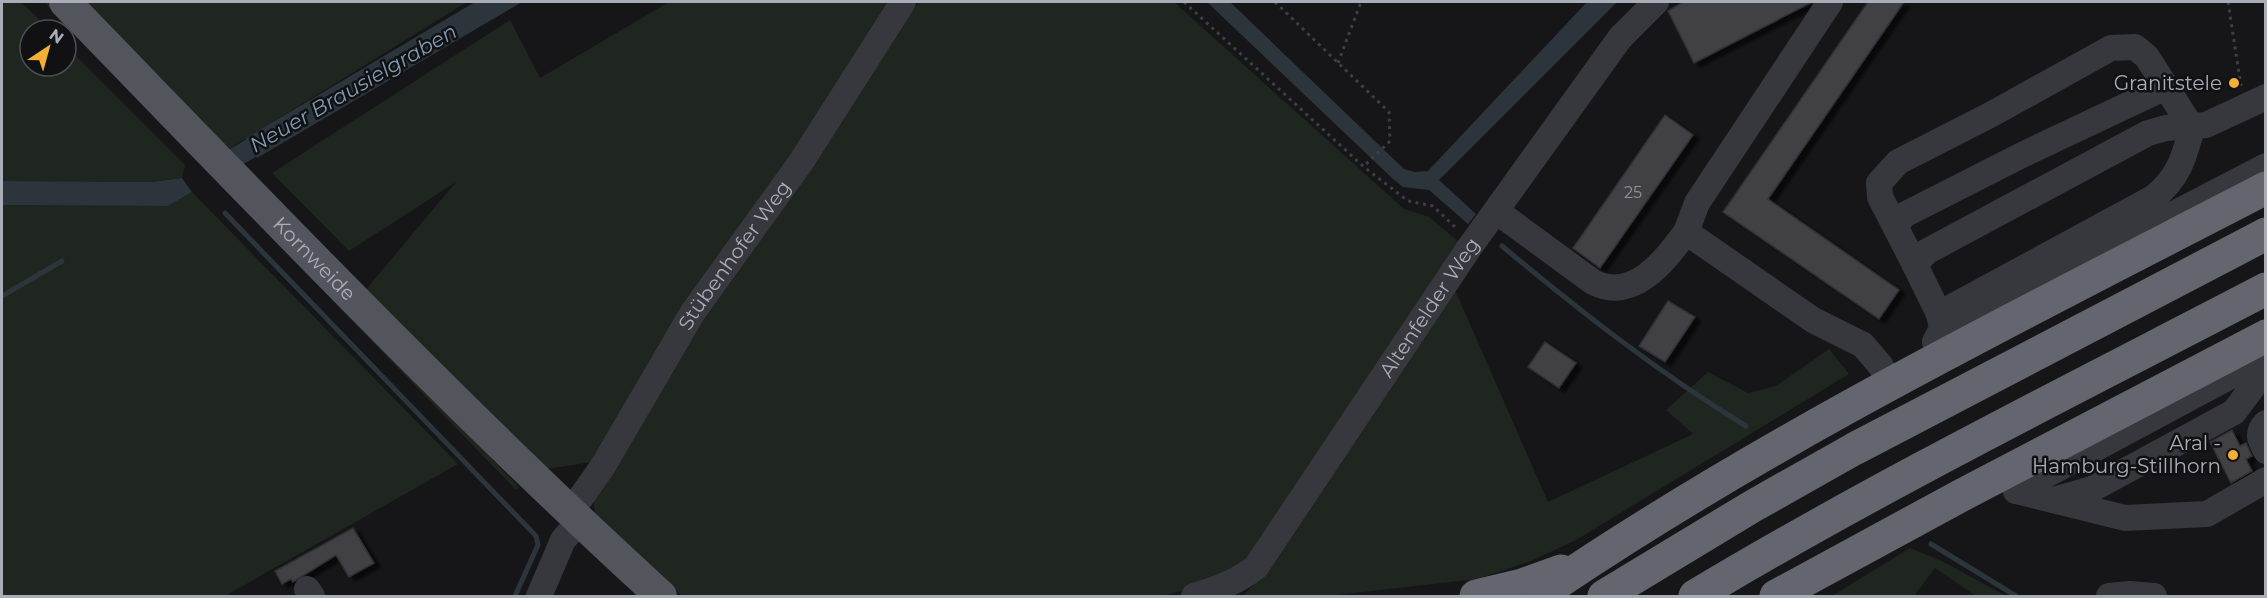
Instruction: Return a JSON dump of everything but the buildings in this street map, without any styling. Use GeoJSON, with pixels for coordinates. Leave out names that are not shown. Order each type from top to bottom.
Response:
{"type":"FeatureCollection","features":[{"type":"Feature","properties":{"kind":"highway"},"geometry":{"type":"LineString","coordinates":[[1538,597],[1591,560],[1734,472],[1900,379],[2265,188]]}},
{"type":"Feature","properties":{"kind":"highway"},"geometry":{"type":"LineString","coordinates":[[1604,597],[1753,506],[1854,449],[2265,234]]}},
{"type":"Feature","properties":{"kind":"highway"},"geometry":{"type":"LineString","coordinates":[[1695,597],[1780,545],[1884,488],[2265,289]]}},
{"type":"Feature","properties":{"kind":"highway"},"geometry":{"type":"LineString","coordinates":[[1900,379],[1937,328]]}},
{"type":"Feature","properties":{"kind":"highway"},"geometry":{"type":"LineString","coordinates":[[1776,597],[1962,495],[2265,336]]}},
{"type":"Feature","properties":{"kind":"highway"},"geometry":{"type":"LineString","coordinates":[[1962,495],[2016,491]]}},
{"type":"Feature","properties":{"kind":"highway"},"geometry":{"type":"LineString","coordinates":[[1476,597],[1522,585],[1591,560]]}},
{"type":"Feature","properties":{"kind":"main road","name":"Kornweide"},"geometry":{"type":"LineString","coordinates":[[65,2],[266,210],[575,518],[661,597]]}},
{"type":"Feature","properties":{"kind":"street","name":"Stübenhofer Weg"},"geometry":{"type":"LineString","coordinates":[[539,597],[563,540],[603,466],[693,312],[801,162],[903,2]]}},
{"type":"Feature","properties":{"kind":"street","name":"Altenfelder Weg"},"geometry":{"type":"LineString","coordinates":[[1194,597],[1223,587],[1256,567],[1469,248],[1620,38],[1656,2]]}},
{"type":"Feature","properties":{"kind":"street"},"geometry":{"type":"LineString","coordinates":[[1496,211],[1593,282],[1607,286],[1632,284],[1643,279],[1666,259],[1686,232],[1697,202],[1830,2]]}},
{"type":"Feature","properties":{"kind":"street"},"geometry":{"type":"LineString","coordinates":[[2135,47],[2147,57],[2192,128],[2183,158],[2168,186],[2153,198],[1937,328],[1915,265],[1880,197],[1879,183],[1898,162],[1992,114],[2111,48],[2135,47]]}},
{"type":"Feature","properties":{"kind":"street"},"geometry":{"type":"LineString","coordinates":[[1895,225],[1905,215],[2024,154],[2166,87]]}},
{"type":"Feature","properties":{"kind":"street"},"geometry":{"type":"LineString","coordinates":[[1915,265],[1926,252],[2148,133],[2166,128],[2192,128],[2206,125],[2255,102]]}},
{"type":"Feature","properties":{"kind":"street"},"geometry":{"type":"LineString","coordinates":[[2024,154],[2073,174]]}},
{"type":"Feature","properties":{"kind":"street"},"geometry":{"type":"LineString","coordinates":[[1937,328],[1988,311],[2265,166]]}},
{"type":"Feature","properties":{"kind":"street"},"geometry":{"type":"LineString","coordinates":[[1686,232],[1814,320],[1863,345],[1880,364],[1900,379]]}},
{"type":"Feature","properties":{"kind":"street"},"geometry":{"type":"LineString","coordinates":[[2016,491],[2265,357]]}},
{"type":"Feature","properties":{"kind":"street"},"geometry":{"type":"LineString","coordinates":[[2054,500],[2092,489],[2234,412],[2265,369]]}},
{"type":"Feature","properties":{"kind":"street"},"geometry":{"type":"LineString","coordinates":[[2265,423],[2260,428],[2259,438],[2265,451]]}},
{"type":"Feature","properties":{"kind":"street"},"geometry":{"type":"LineString","coordinates":[[2016,491],[2125,518],[2207,514],[2265,480]]}},
{"type":"Feature","properties":{"kind":"street"},"geometry":{"type":"LineString","coordinates":[[2109,597],[2130,594],[2154,597]]}},
{"type":"Feature","properties":{"kind":"path"},"geometry":{"type":"LineString","coordinates":[[1184,2],[1364,167],[1408,201],[1433,206],[1451,221],[1469,248]]}},
{"type":"Feature","properties":{"kind":"path"},"geometry":{"type":"LineString","coordinates":[[1275,2],[1389,112],[1390,141],[1364,167]]}},
{"type":"Feature","properties":{"kind":"path"},"geometry":{"type":"LineString","coordinates":[[1338,63],[1361,2]]}},
{"type":"Feature","properties":{"kind":"path"},"geometry":{"type":"LineString","coordinates":[[2228,2],[2255,102]]}},
{"type":"Feature","properties":{"kind":"shaded area"},"geometry":{"type":"Polygon","coordinates":[[[2,2],[21,2],[38,18],[18,18],[18,78],[78,78],[78,58],[185,165],[182,178],[152,182],[2,181],[2,2]]]}},
{"type":"Feature","properties":{"kind":"shaded area"},"geometry":{"type":"Polygon","coordinates":[[[44,2],[50,2],[65,18],[59,18],[44,2]]]}},
{"type":"Feature","properties":{"kind":"shaded area"},"geometry":{"type":"Polygon","coordinates":[[[81,2],[467,2],[224,152],[81,2]]]}},
{"type":"Feature","properties":{"kind":"shaded area"},"geometry":{"type":"Polygon","coordinates":[[[669,2],[900,2],[599,461],[547,469],[363,293],[456,182],[349,251],[272,173],[510,20],[540,78],[669,2]]]}},
{"type":"Feature","properties":{"kind":"shaded area"},"geometry":{"type":"Polygon","coordinates":[[[919,2],[1174,2],[1404,209],[1429,217],[1459,242],[1248,562],[1221,579],[1164,596],[682,596],[596,517],[593,500],[702,316],[919,2]]]}},
{"type":"Feature","properties":{"kind":"shaded area"},"geometry":{"type":"Polygon","coordinates":[[[78,31],[519,487],[516,490],[78,37],[78,31]]]}},
{"type":"Feature","properties":{"kind":"shaded area"},"geometry":{"type":"Polygon","coordinates":[[[192,192],[458,464],[225,596],[2,596],[2,205],[167,206],[192,192]]]}},
{"type":"Feature","properties":{"kind":"shaded area"},"geometry":{"type":"Polygon","coordinates":[[[1455,290],[1548,502],[1693,434],[1666,410],[1708,372],[1748,393],[1776,386],[1829,349],[1849,374],[1576,540],[1531,561],[1477,579],[1328,596],[1243,596],[1264,573],[1455,290]]]}},
{"type":"Feature","properties":{"kind":"shaded area"},"geometry":{"type":"Polygon","coordinates":[[[1910,548],[1942,561],[2006,596],[1976,596],[1935,568],[1914,596],[1832,596],[1910,548]]]}},
{"type":"Feature","properties":{"kind":"water"},"geometry":{"type":"Polygon","coordinates":[[[475,2],[522,2],[257,158],[246,138],[475,2]]]}},
{"type":"Feature","properties":{"kind":"water"},"geometry":{"type":"Polygon","coordinates":[[[1207,2],[1230,2],[1404,169],[1415,172],[1428,171],[1587,2],[1617,2],[1439,180],[1476,214],[1468,224],[1429,190],[1403,187],[1392,178],[1207,2]]]}},
{"type":"Feature","properties":{"kind":"water"},"geometry":{"type":"Polygon","coordinates":[[[182,178],[192,192],[168,206],[2,205],[2,181],[152,182],[182,178]]]}},
{"type":"Feature","properties":{"kind":"waterway","name":"Neuer Brausielgraben"},"geometry":{"type":"LineString","coordinates":[[236,157],[273,135]]}},
{"type":"Feature","properties":{"kind":"waterway"},"geometry":{"type":"LineString","coordinates":[[225,213],[536,536],[538,545],[515,596]]}},
{"type":"Feature","properties":{"kind":"waterway"},"geometry":{"type":"LineString","coordinates":[[1502,246],[1621,340],[1682,385],[1746,426]]}},
{"type":"Feature","properties":{"kind":"waterway"},"geometry":{"type":"LineString","coordinates":[[2,296],[62,261]]}},
{"type":"Feature","properties":{"kind":"waterway"},"geometry":{"type":"LineString","coordinates":[[1931,544],[2016,596]]}},
{"type":"Feature","properties":{"kind":"place","name":"Granitstele"},"geometry":{"type":"Point","coordinates":[2234,83]}},
{"type":"Feature","properties":{"kind":"place","name":"Aral - Hamburg-Stillhorn"},"geometry":{"type":"Point","coordinates":[2233,455]}}]}
